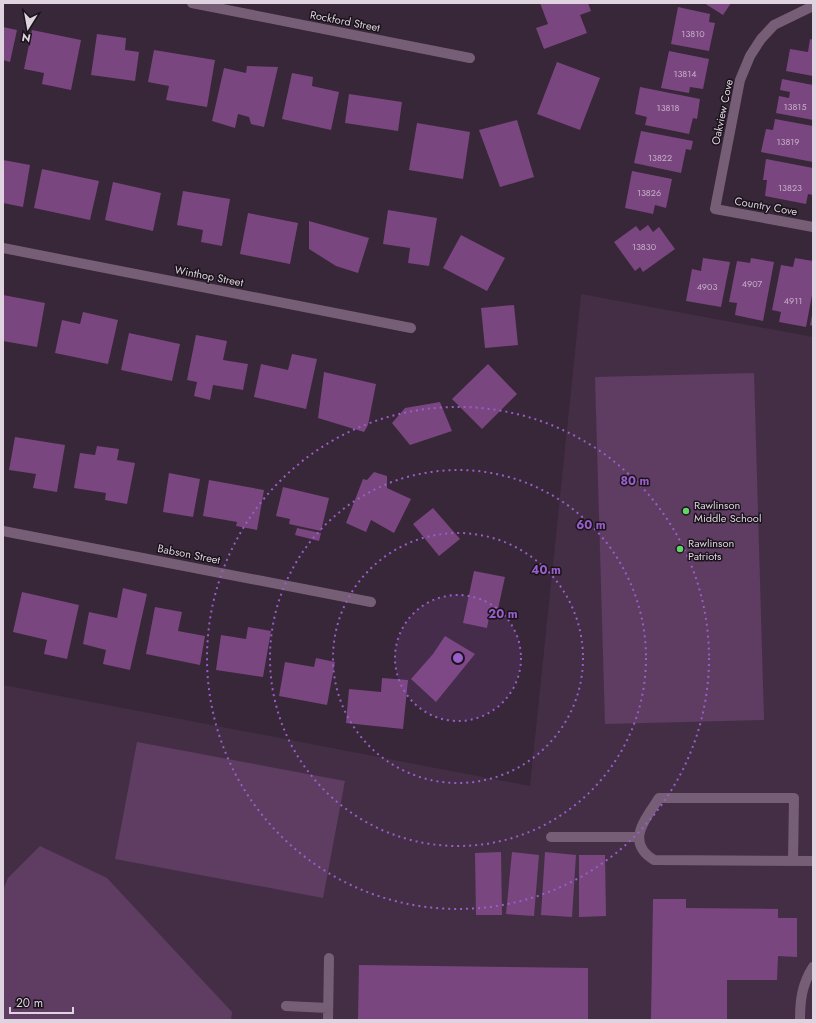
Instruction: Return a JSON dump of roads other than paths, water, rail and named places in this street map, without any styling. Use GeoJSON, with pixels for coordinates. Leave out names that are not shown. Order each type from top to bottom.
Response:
{"type":"FeatureCollection","features":[{"type":"Feature","properties":{"kind":"street","name":"Rockford Street"},"geometry":{"type":"LineString","coordinates":[[192,3],[470,58]]}},
{"type":"Feature","properties":{"kind":"street","name":"Oakview Cove"},"geometry":{"type":"LineString","coordinates":[[715,209],[740,80],[750,56],[761,39],[774,25],[813,6]]}},
{"type":"Feature","properties":{"kind":"street","name":"Country Cove"},"geometry":{"type":"LineString","coordinates":[[715,209],[813,227]]}},
{"type":"Feature","properties":{"kind":"street","name":"Winthop Street"},"geometry":{"type":"LineString","coordinates":[[3,248],[411,328]]}},
{"type":"Feature","properties":{"kind":"street","name":"Babson Street"},"geometry":{"type":"LineString","coordinates":[[3,531],[371,602]]}},
{"type":"Feature","properties":{"kind":"street"},"geometry":{"type":"LineString","coordinates":[[793,861],[794,798],[659,798],[640,827],[639,843],[644,854],[654,860],[793,861],[813,861]]}},
{"type":"Feature","properties":{"kind":"street"},"geometry":{"type":"LineString","coordinates":[[552,837],[639,838]]}},
{"type":"Feature","properties":{"kind":"street"},"geometry":{"type":"LineString","coordinates":[[328,958],[328,1020]]}},
{"type":"Feature","properties":{"kind":"street"},"geometry":{"type":"LineString","coordinates":[[800,1020],[800,999],[805,979],[813,967]]}},
{"type":"Feature","properties":{"kind":"street"},"geometry":{"type":"LineString","coordinates":[[286,1006],[328,1008]]}},
{"type":"Feature","properties":{"kind":"place","name":"Rawlinson Middle School"},"geometry":{"type":"Point","coordinates":[686,511]}},
{"type":"Feature","properties":{"kind":"place","name":"Rawlinson Patriots"},"geometry":{"type":"Point","coordinates":[680,549]}}]}
